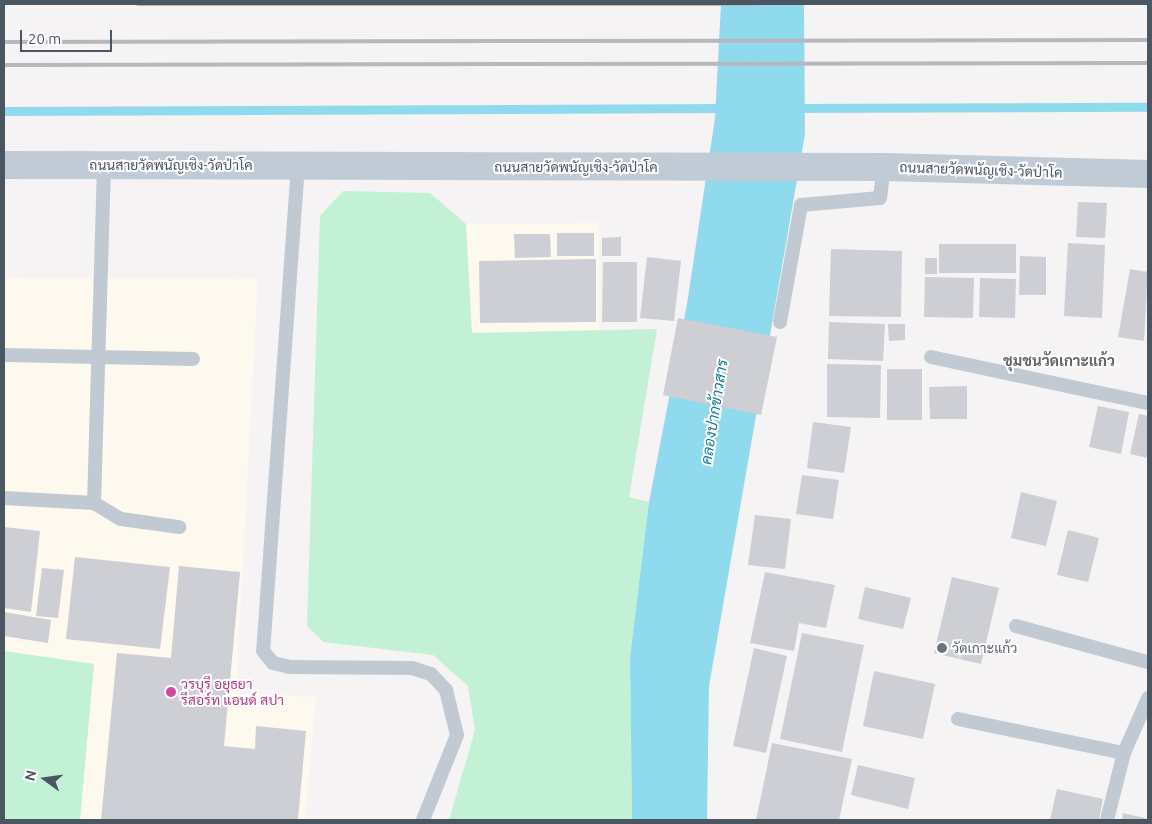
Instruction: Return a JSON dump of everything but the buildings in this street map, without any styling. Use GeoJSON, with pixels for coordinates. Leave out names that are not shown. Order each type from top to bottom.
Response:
{"type":"FeatureCollection","features":[{"type":"Feature","properties":{"kind":"main road","name":"ถนนสายวัดพนัญเชิง-วัดป่าโค"},"geometry":{"type":"LineString","coordinates":[[4,165],[652,168],[814,166],[1148,174]]}},
{"type":"Feature","properties":{"kind":"lane"},"geometry":{"type":"LineString","coordinates":[[94,503],[104,165]]}},
{"type":"Feature","properties":{"kind":"lane"},"geometry":{"type":"LineString","coordinates":[[298,165],[263,651],[273,663],[290,667],[412,668],[432,674],[446,690],[457,735],[424,820]]}},
{"type":"Feature","properties":{"kind":"lane"},"geometry":{"type":"LineString","coordinates":[[780,322],[801,205],[880,198],[884,167]]}},
{"type":"Feature","properties":{"kind":"lane"},"geometry":{"type":"LineString","coordinates":[[4,355],[193,359]]}},
{"type":"Feature","properties":{"kind":"lane"},"geometry":{"type":"LineString","coordinates":[[931,357],[1148,403]]}},
{"type":"Feature","properties":{"kind":"lane"},"geometry":{"type":"LineString","coordinates":[[4,498],[94,503],[121,519],[179,527]]}},
{"type":"Feature","properties":{"kind":"lane"},"geometry":{"type":"LineString","coordinates":[[1016,626],[1148,662]]}},
{"type":"Feature","properties":{"kind":"lane"},"geometry":{"type":"LineString","coordinates":[[1107,820],[1124,753],[1148,698]]}},
{"type":"Feature","properties":{"kind":"lane"},"geometry":{"type":"LineString","coordinates":[[958,719],[1124,753]]}},
{"type":"Feature","properties":{"kind":"shaded area"},"geometry":{"type":"Polygon","coordinates":[[[599,223],[599,330],[471,333],[466,224],[599,223]]]}},
{"type":"Feature","properties":{"kind":"shaded area"},"geometry":{"type":"Polygon","coordinates":[[[4,278],[258,279],[236,693],[316,697],[305,820],[80,820],[94,664],[4,651],[4,278]]]}},
{"type":"Feature","properties":{"kind":"green space"},"geometry":{"type":"Polygon","coordinates":[[[343,191],[430,193],[466,224],[472,333],[657,329],[629,497],[649,502],[630,657],[632,820],[449,820],[475,730],[468,686],[433,655],[323,642],[307,626],[320,216],[343,191]]]}},
{"type":"Feature","properties":{"kind":"green space"},"geometry":{"type":"Polygon","coordinates":[[[4,651],[94,664],[80,820],[4,820],[4,651]]]}},
{"type":"Feature","properties":{"kind":"water","name":"คลองปากข้าวสาร"},"geometry":{"type":"Polygon","coordinates":[[[721,4],[804,4],[805,134],[709,686],[707,820],[632,820],[630,657],[649,502],[687,304],[715,118],[721,4]]]}},
{"type":"Feature","properties":{"kind":"waterway"},"geometry":{"type":"LineString","coordinates":[[794,108],[1148,107]]}},
{"type":"Feature","properties":{"kind":"waterway"},"geometry":{"type":"LineString","coordinates":[[4,111],[726,108]]}},
{"type":"Feature","properties":{"kind":"railway"},"geometry":{"type":"LineString","coordinates":[[138,4],[753,4]]}},
{"type":"Feature","properties":{"kind":"railway"},"geometry":{"type":"LineString","coordinates":[[4,42],[1148,40]]}},
{"type":"Feature","properties":{"kind":"railway"},"geometry":{"type":"LineString","coordinates":[[4,65],[1148,63]]}},
{"type":"Feature","properties":{"kind":"place","name":"วัดเกาะแก้ว"},"geometry":{"type":"Point","coordinates":[942,648]}},
{"type":"Feature","properties":{"kind":"place","name":"วรบุรี อยุธยา รีสอร์ท แอนด์ สปา"},"geometry":{"type":"Point","coordinates":[171,692]}},
{"type":"Feature","properties":{"kind":"district","name":"ชุมชนวัดเกาะแก้ว"},"geometry":{"type":"Point","coordinates":[1059,361]}}]}
